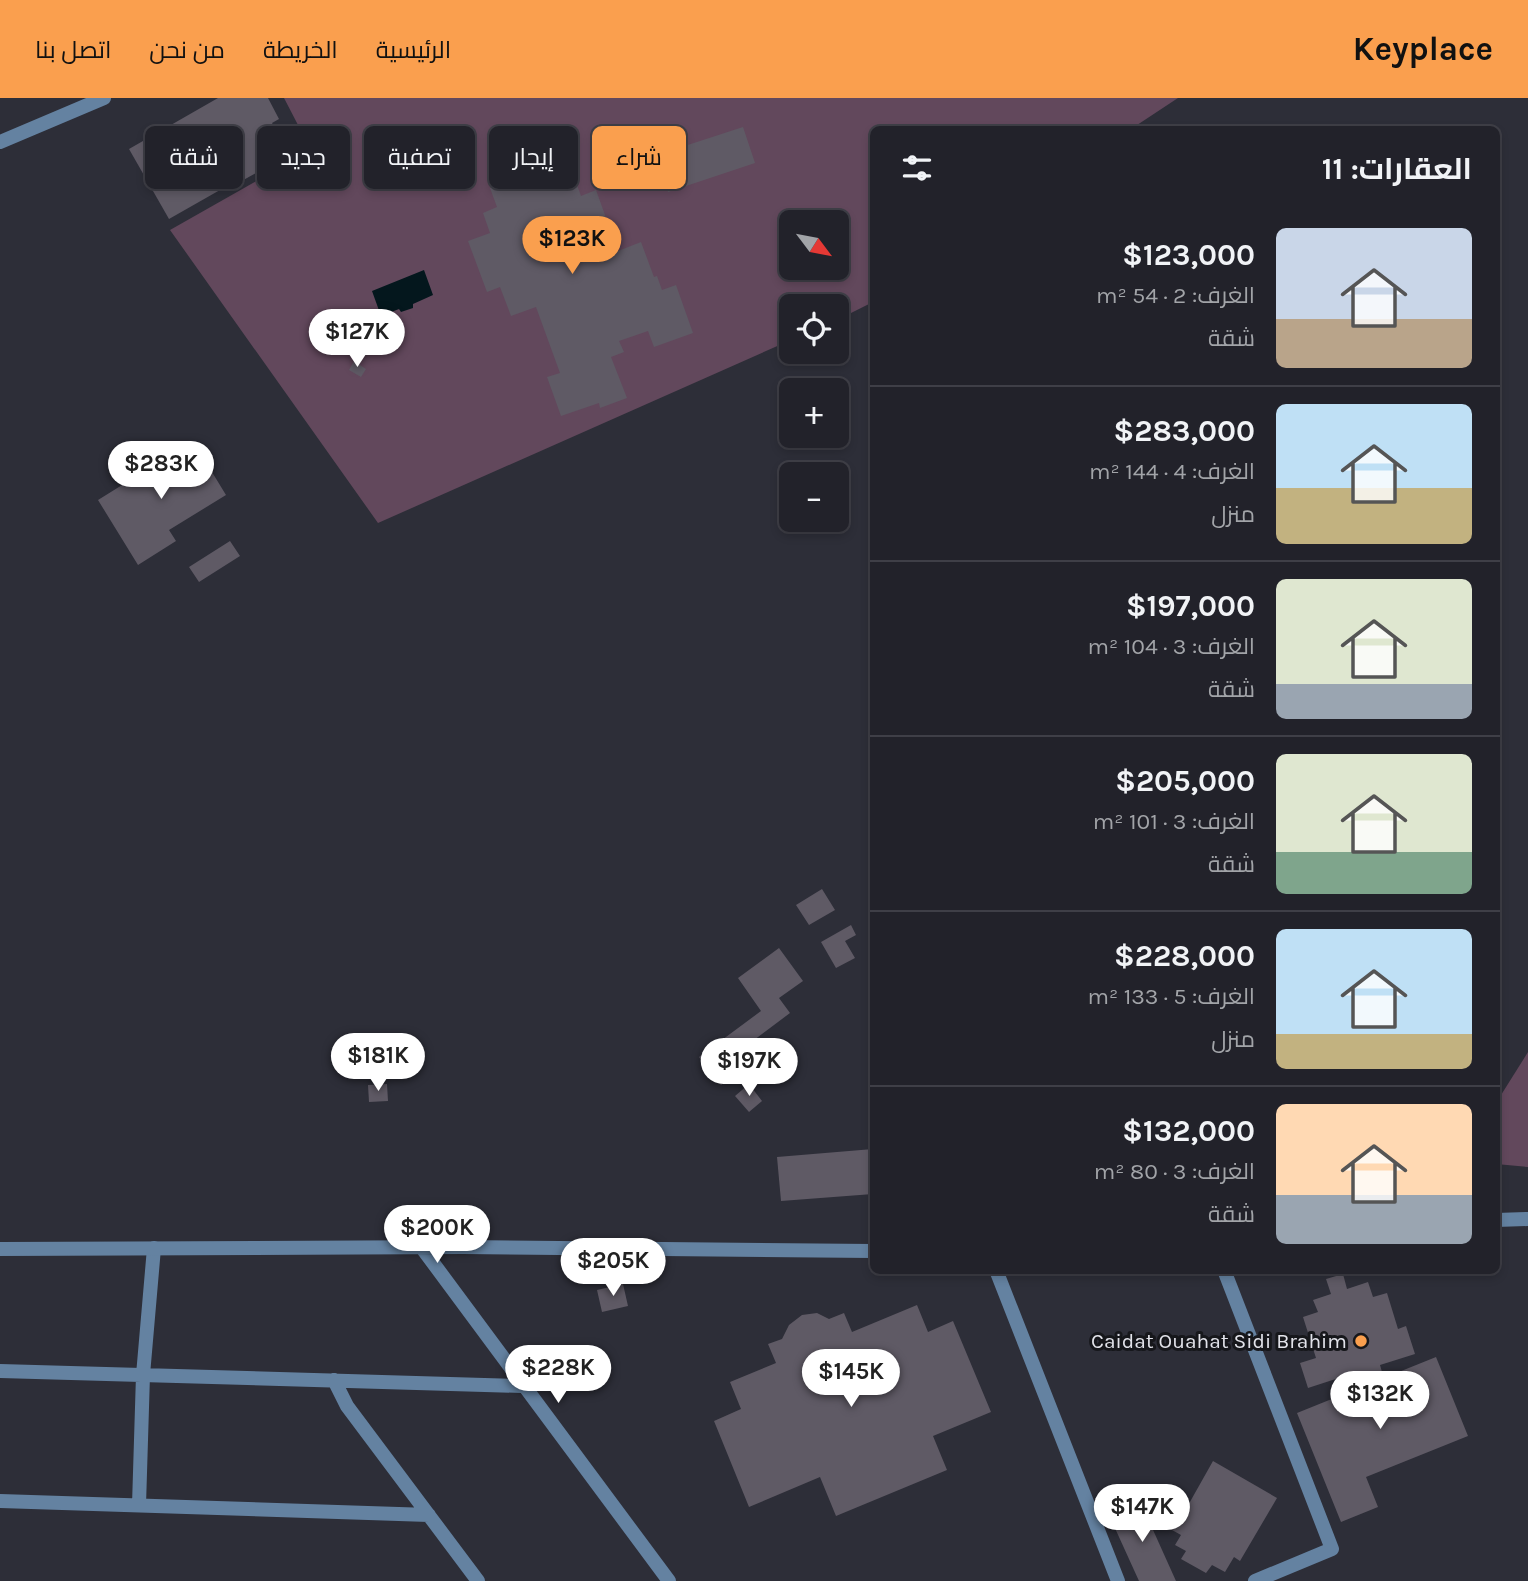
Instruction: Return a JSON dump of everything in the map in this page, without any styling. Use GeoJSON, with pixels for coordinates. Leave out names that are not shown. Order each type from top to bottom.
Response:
{"type":"FeatureCollection","features":[{"type":"Feature","properties":{"kind":"street"},"geometry":{"type":"LineString","coordinates":[[0,142],[104,98]]}},
{"type":"Feature","properties":{"kind":"street"},"geometry":{"type":"LineString","coordinates":[[1500,1220],[1528,1219]]}},
{"type":"Feature","properties":{"kind":"street"},"geometry":{"type":"LineString","coordinates":[[139,1505],[143,1375],[154,1248]]}},
{"type":"Feature","properties":{"kind":"street"},"geometry":{"type":"LineString","coordinates":[[422,1248],[669,1581]]}},
{"type":"Feature","properties":{"kind":"street"},"geometry":{"type":"LineString","coordinates":[[0,1249],[870,1251]]}},
{"type":"Feature","properties":{"kind":"street"},"geometry":{"type":"LineString","coordinates":[[998,1274],[1118,1581]]}},
{"type":"Feature","properties":{"kind":"street"},"geometry":{"type":"LineString","coordinates":[[1226,1274],[1332,1549],[1255,1581]]}},
{"type":"Feature","properties":{"kind":"street"},"geometry":{"type":"LineString","coordinates":[[0,1371],[522,1386]]}},
{"type":"Feature","properties":{"kind":"street"},"geometry":{"type":"LineString","coordinates":[[334,1380],[347,1406],[478,1581]]}},
{"type":"Feature","properties":{"kind":"street"},"geometry":{"type":"LineString","coordinates":[[0,1501],[429,1515]]}},
{"type":"Feature","properties":{"kind":"shaded area"},"geometry":{"type":"Polygon","coordinates":[[[284,98],[1178,98],[1136,126],[870,126],[870,304],[849,314],[849,294],[779,294],[779,345],[378,523],[170,230],[257,181],[257,189],[350,189],[350,126],[299,126],[284,98]]]}},
{"type":"Feature","properties":{"kind":"shaded area"},"geometry":{"type":"Polygon","coordinates":[[[424,270],[433,295],[413,304],[413,308],[401,312],[399,309],[381,316],[372,291],[424,270]]]}},
{"type":"Feature","properties":{"kind":"shaded area"},"geometry":{"type":"Polygon","coordinates":[[[1528,1052],[1528,1167],[1500,1164],[1500,1097],[1528,1052]]]}},
{"type":"Feature","properties":{"kind":"building"},"geometry":{"type":"Polygon","coordinates":[[[218,98],[268,98],[279,119],[272,123],[274,126],[257,126],[257,172],[243,180],[243,126],[169,126],[218,98]]]}},
{"type":"Feature","properties":{"kind":"building"},"geometry":{"type":"Polygon","coordinates":[[[743,127],[755,163],[686,186],[686,146],[743,127]]]}},
{"type":"Feature","properties":{"kind":"building"},"geometry":{"type":"Polygon","coordinates":[[[145,140],[145,177],[129,149],[145,140]]]}},
{"type":"Feature","properties":{"kind":"building"},"geometry":{"type":"Polygon","coordinates":[[[578,188],[581,196],[596,190],[618,251],[641,242],[654,277],[657,276],[662,290],[676,285],[693,333],[654,347],[648,331],[619,341],[624,352],[611,357],[627,398],[600,408],[599,403],[561,416],[547,377],[560,373],[536,307],[511,316],[500,287],[487,292],[468,241],[490,233],[483,213],[497,207],[490,189],[578,188]]]}},
{"type":"Feature","properties":{"kind":"building"},"geometry":{"type":"Polygon","coordinates":[[[152,189],[222,189],[169,219],[152,189]]]}},
{"type":"Feature","properties":{"kind":"building"},"geometry":{"type":"Polygon","coordinates":[[[354,361],[366,369],[361,377],[349,370],[354,361]]]}},
{"type":"Feature","properties":{"kind":"building"},"geometry":{"type":"Polygon","coordinates":[[[193,441],[226,495],[169,530],[176,541],[138,565],[98,500],[193,441]]]}},
{"type":"Feature","properties":{"kind":"building"},"geometry":{"type":"Polygon","coordinates":[[[230,541],[240,556],[199,582],[189,567],[230,541]]]}},
{"type":"Feature","properties":{"kind":"building"},"geometry":{"type":"Polygon","coordinates":[[[822,889],[835,910],[809,925],[796,905],[822,889]]]}},
{"type":"Feature","properties":{"kind":"building"},"geometry":{"type":"Polygon","coordinates":[[[851,925],[856,935],[845,941],[855,958],[836,968],[821,942],[851,925]]]}},
{"type":"Feature","properties":{"kind":"building"},"geometry":{"type":"Polygon","coordinates":[[[779,948],[803,981],[779,998],[790,1013],[710,1073],[699,1057],[761,1011],[738,978],[779,948]]]}},
{"type":"Feature","properties":{"kind":"building"},"geometry":{"type":"Polygon","coordinates":[[[748,1047],[756,1058],[721,1085],[712,1074],[748,1047]]]}},
{"type":"Feature","properties":{"kind":"building"},"geometry":{"type":"Polygon","coordinates":[[[387,1084],[388,1101],[369,1102],[368,1085],[387,1084]]]}},
{"type":"Feature","properties":{"kind":"building"},"geometry":{"type":"Polygon","coordinates":[[[749,1084],[762,1101],[749,1112],[735,1096],[749,1084]]]}},
{"type":"Feature","properties":{"kind":"building"},"geometry":{"type":"Polygon","coordinates":[[[870,1149],[870,1194],[781,1201],[777,1157],[870,1149]]]}},
{"type":"Feature","properties":{"kind":"building","name":"Caidat Ouahat Sidi Brahim"},"geometry":{"type":"Polygon","coordinates":[[[1343,1274],[1347,1289],[1368,1282],[1373,1297],[1387,1293],[1398,1329],[1406,1326],[1415,1354],[1380,1365],[1382,1372],[1350,1382],[1348,1375],[1308,1388],[1300,1363],[1316,1358],[1303,1317],[1318,1312],[1313,1300],[1331,1294],[1326,1279],[1343,1274]]]}},
{"type":"Feature","properties":{"kind":"building"},"geometry":{"type":"Polygon","coordinates":[[[623,1284],[628,1306],[602,1312],[597,1290],[623,1284]]]}},
{"type":"Feature","properties":{"kind":"building"},"geometry":{"type":"Polygon","coordinates":[[[917,1305],[928,1332],[953,1321],[991,1412],[933,1436],[947,1470],[836,1516],[820,1477],[749,1507],[714,1421],[741,1409],[730,1382],[776,1363],[768,1344],[782,1339],[789,1325],[802,1315],[817,1313],[829,1319],[844,1313],[852,1332],[917,1305]]]}},
{"type":"Feature","properties":{"kind":"building"},"geometry":{"type":"Polygon","coordinates":[[[1436,1357],[1468,1436],[1366,1477],[1378,1507],[1341,1522],[1297,1413],[1436,1357]]]}},
{"type":"Feature","properties":{"kind":"building"},"geometry":{"type":"Polygon","coordinates":[[[1213,1461],[1277,1498],[1240,1561],[1234,1557],[1225,1572],[1212,1565],[1206,1573],[1181,1559],[1186,1551],[1175,1545],[1181,1535],[1163,1525],[1171,1509],[1182,1516],[1213,1461]]]}},
{"type":"Feature","properties":{"kind":"building"},"geometry":{"type":"Polygon","coordinates":[[[1140,1501],[1176,1581],[1139,1581],[1109,1515],[1140,1501]]]}},
{"type":"Feature","properties":{"kind":"place","name":"Caidat Ouahat Sidi Brahim"},"geometry":{"type":"Point","coordinates":[1361,1341]}}]}
